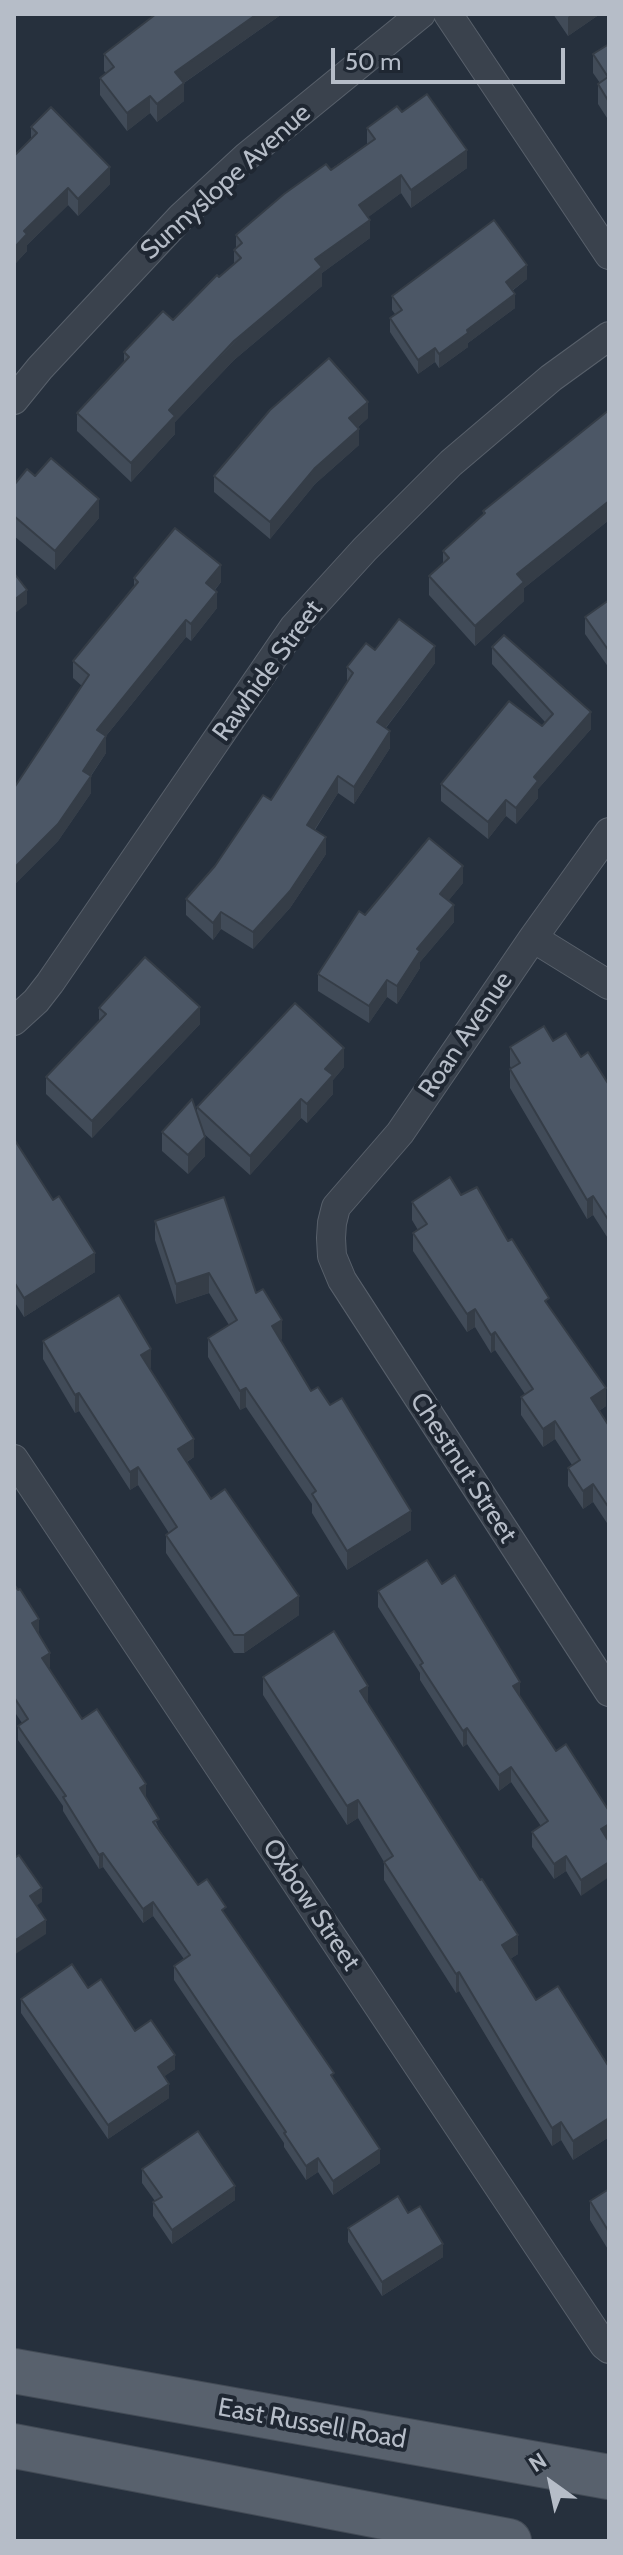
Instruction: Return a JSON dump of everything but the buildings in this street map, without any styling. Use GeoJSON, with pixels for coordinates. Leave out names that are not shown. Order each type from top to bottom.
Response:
{"type":"FeatureCollection","features":[{"type":"Feature","properties":{"kind":"main road","name":"East Russell Road"},"geometry":{"type":"LineString","coordinates":[[14,2371],[609,2477]]}},
{"type":"Feature","properties":{"kind":"main road"},"geometry":{"type":"LineString","coordinates":[[14,2446],[509,2541]]}},
{"type":"Feature","properties":{"kind":"street","name":"Sunnyslope Avenue"},"geometry":{"type":"LineString","coordinates":[[14,400],[181,217],[247,156],[421,14]]}},
{"type":"Feature","properties":{"kind":"street"},"geometry":{"type":"LineString","coordinates":[[448,14],[609,255]]}},
{"type":"Feature","properties":{"kind":"street","name":"Rawhide Street"},"geometry":{"type":"LineString","coordinates":[[14,1021],[50,983],[294,627],[365,549],[451,463],[551,378],[609,336]]}},
{"type":"Feature","properties":{"kind":"street","name":"Roan Avenue"},"geometry":{"type":"LineString","coordinates":[[331,1238],[336,1207],[400,1133],[609,832]]}},
{"type":"Feature","properties":{"kind":"street"},"geometry":{"type":"LineString","coordinates":[[533,938],[609,985]]}},
{"type":"Feature","properties":{"kind":"street","name":"Chestnut Street"},"geometry":{"type":"LineString","coordinates":[[331,1238],[332,1256],[342,1280],[609,1692]]}},
{"type":"Feature","properties":{"kind":"street","name":"Oxbow Street"},"geometry":{"type":"LineString","coordinates":[[14,1459],[609,2349]]}}]}
